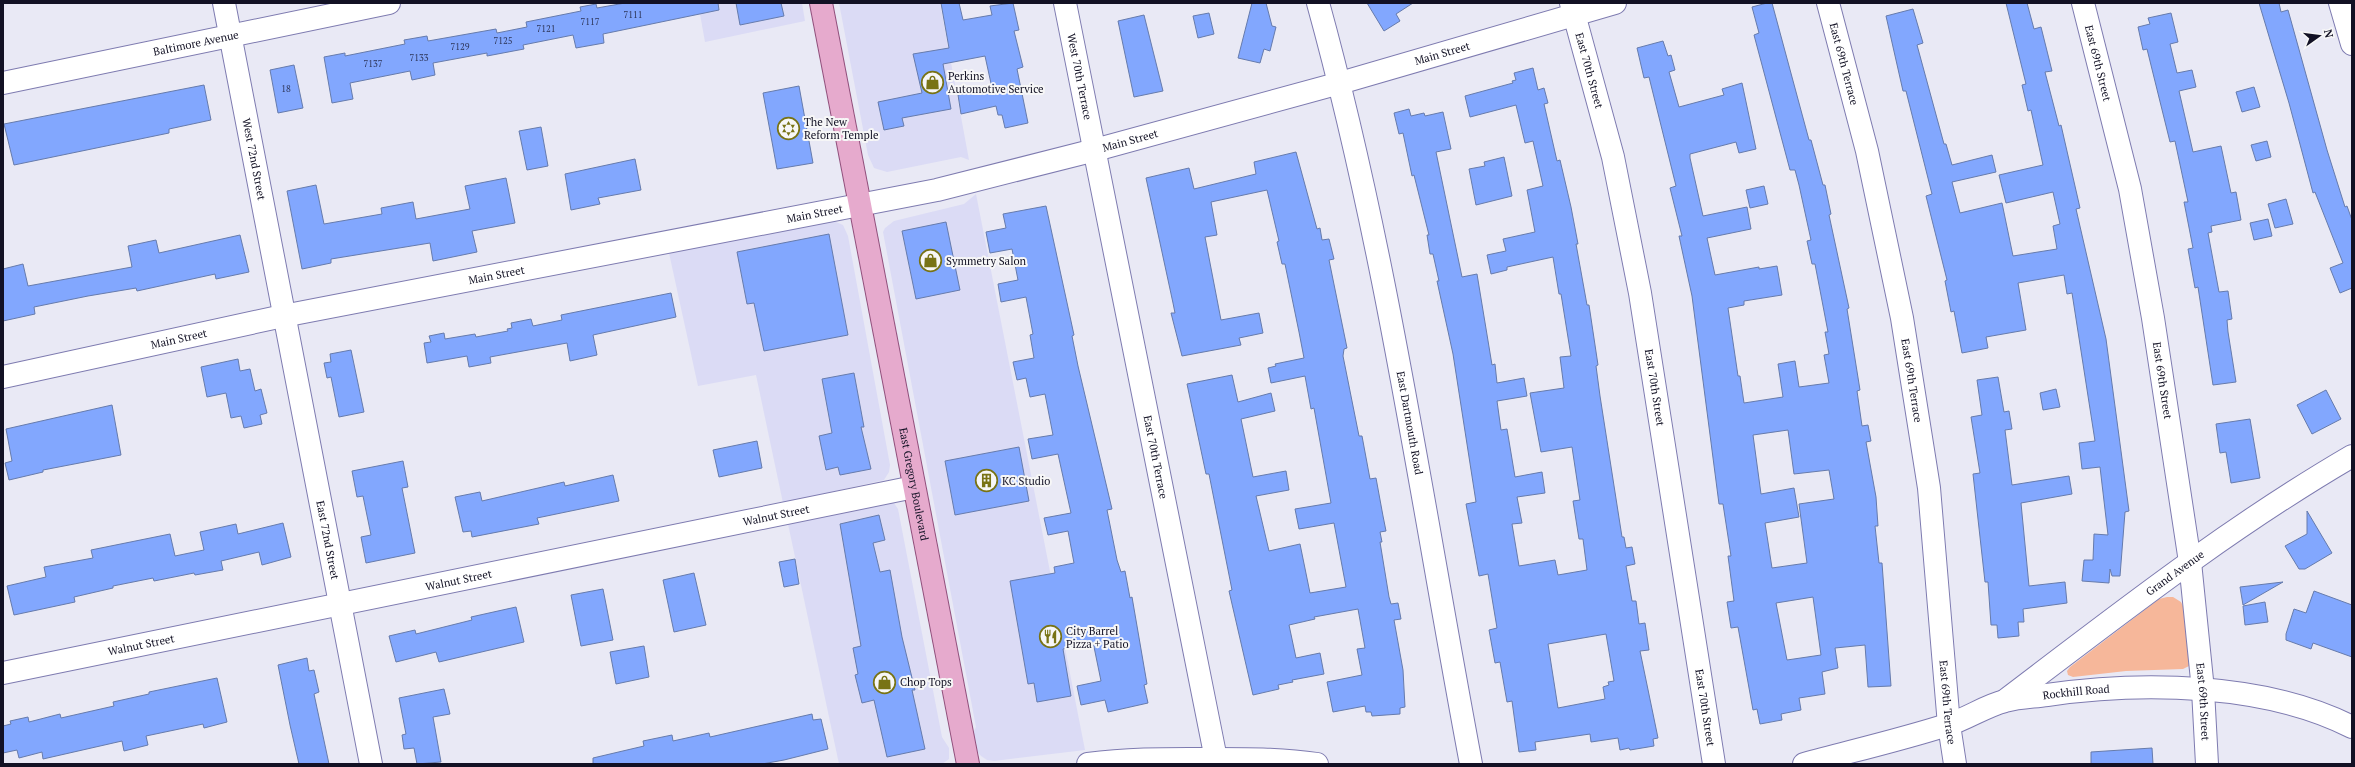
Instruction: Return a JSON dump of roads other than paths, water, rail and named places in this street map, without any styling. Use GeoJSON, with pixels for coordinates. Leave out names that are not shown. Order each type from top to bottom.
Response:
{"type":"FeatureCollection","features":[{"type":"Feature","properties":{"kind":"main road","name":"East Gregory Boulevard"},"geometry":{"type":"LineString","coordinates":[[821,3],[968,764]]}},
{"type":"Feature","properties":{"kind":"street","name":"West 72nd Street"},"geometry":{"type":"LineString","coordinates":[[224,3],[283,316]]}},
{"type":"Feature","properties":{"kind":"street","name":"Baltimore Avenue"},"geometry":{"type":"LineString","coordinates":[[3,83],[389,3]]}},
{"type":"Feature","properties":{"kind":"street","name":"West 70th Terrace"},"geometry":{"type":"LineString","coordinates":[[1065,3],[1095,150]]}},
{"type":"Feature","properties":{"kind":"street","name":"East Dartmouth Road"},"geometry":{"type":"LineString","coordinates":[[1318,3],[1340,83],[1376,237],[1471,764]]}},
{"type":"Feature","properties":{"kind":"street","name":"Main Street"},"geometry":{"type":"LineString","coordinates":[[3,377],[283,316],[937,190],[1095,150],[1340,83],[1573,9],[1615,3]]}},
{"type":"Feature","properties":{"kind":"street","name":"East 69th Terrace"},"geometry":{"type":"LineString","coordinates":[[1828,3],[1867,152],[1902,318],[1929,488],[1949,725],[1955,764]]}},
{"type":"Feature","properties":{"kind":"street","name":"East 69th Street"},"geometry":{"type":"LineString","coordinates":[[2083,3],[2134,210],[2156,332],[2190,562],[2203,690],[2207,764]]}},
{"type":"Feature","properties":{"kind":"street"},"geometry":{"type":"LineString","coordinates":[[2340,3],[2352,44]]}},
{"type":"Feature","properties":{"kind":"street","name":"East 70th Street"},"geometry":{"type":"LineString","coordinates":[[1573,9],[1613,157],[1640,293],[1714,764]]}},
{"type":"Feature","properties":{"kind":"street","name":"East 70th Terrace"},"geometry":{"type":"LineString","coordinates":[[1095,150],[1217,762]]}},
{"type":"Feature","properties":{"kind":"street","name":"East 72nd Street"},"geometry":{"type":"LineString","coordinates":[[283,316],[372,764]]}},
{"type":"Feature","properties":{"kind":"street","name":"Grand Avenue"},"geometry":{"type":"LineString","coordinates":[[2004,701],[2190,562],[2305,483],[2352,456]]}},
{"type":"Feature","properties":{"kind":"street","name":"Walnut Street"},"geometry":{"type":"LineString","coordinates":[[3,673],[914,487]]}},
{"type":"Feature","properties":{"kind":"street","name":"Rockhill Road"},"geometry":{"type":"LineString","coordinates":[[1804,764],[1949,725],[2004,701],[2078,690],[2147,686],[2203,690],[2267,699],[2334,718],[2352,728]]}},
{"type":"Feature","properties":{"kind":"street"},"geometry":{"type":"LineString","coordinates":[[1088,764],[1153,758],[1217,762],[1283,759],[1318,764]]}},
{"type":"Feature","properties":{"kind":"place","name":"Perkins Automotive Service"},"geometry":{"type":"Point","coordinates":[933,82]}},
{"type":"Feature","properties":{"kind":"place","name":"The New Reform Temple"},"geometry":{"type":"Point","coordinates":[788,128]}},
{"type":"Feature","properties":{"kind":"place","name":"Symmetry Salon"},"geometry":{"type":"Point","coordinates":[931,261]}},
{"type":"Feature","properties":{"kind":"place","name":"KC Studio"},"geometry":{"type":"Point","coordinates":[987,481]}},
{"type":"Feature","properties":{"kind":"place","name":"City Barrel Pizza + Patio"},"geometry":{"type":"Point","coordinates":[1051,637]}},
{"type":"Feature","properties":{"kind":"place","name":"Chop Tops"},"geometry":{"type":"Point","coordinates":[885,682]}}]}
